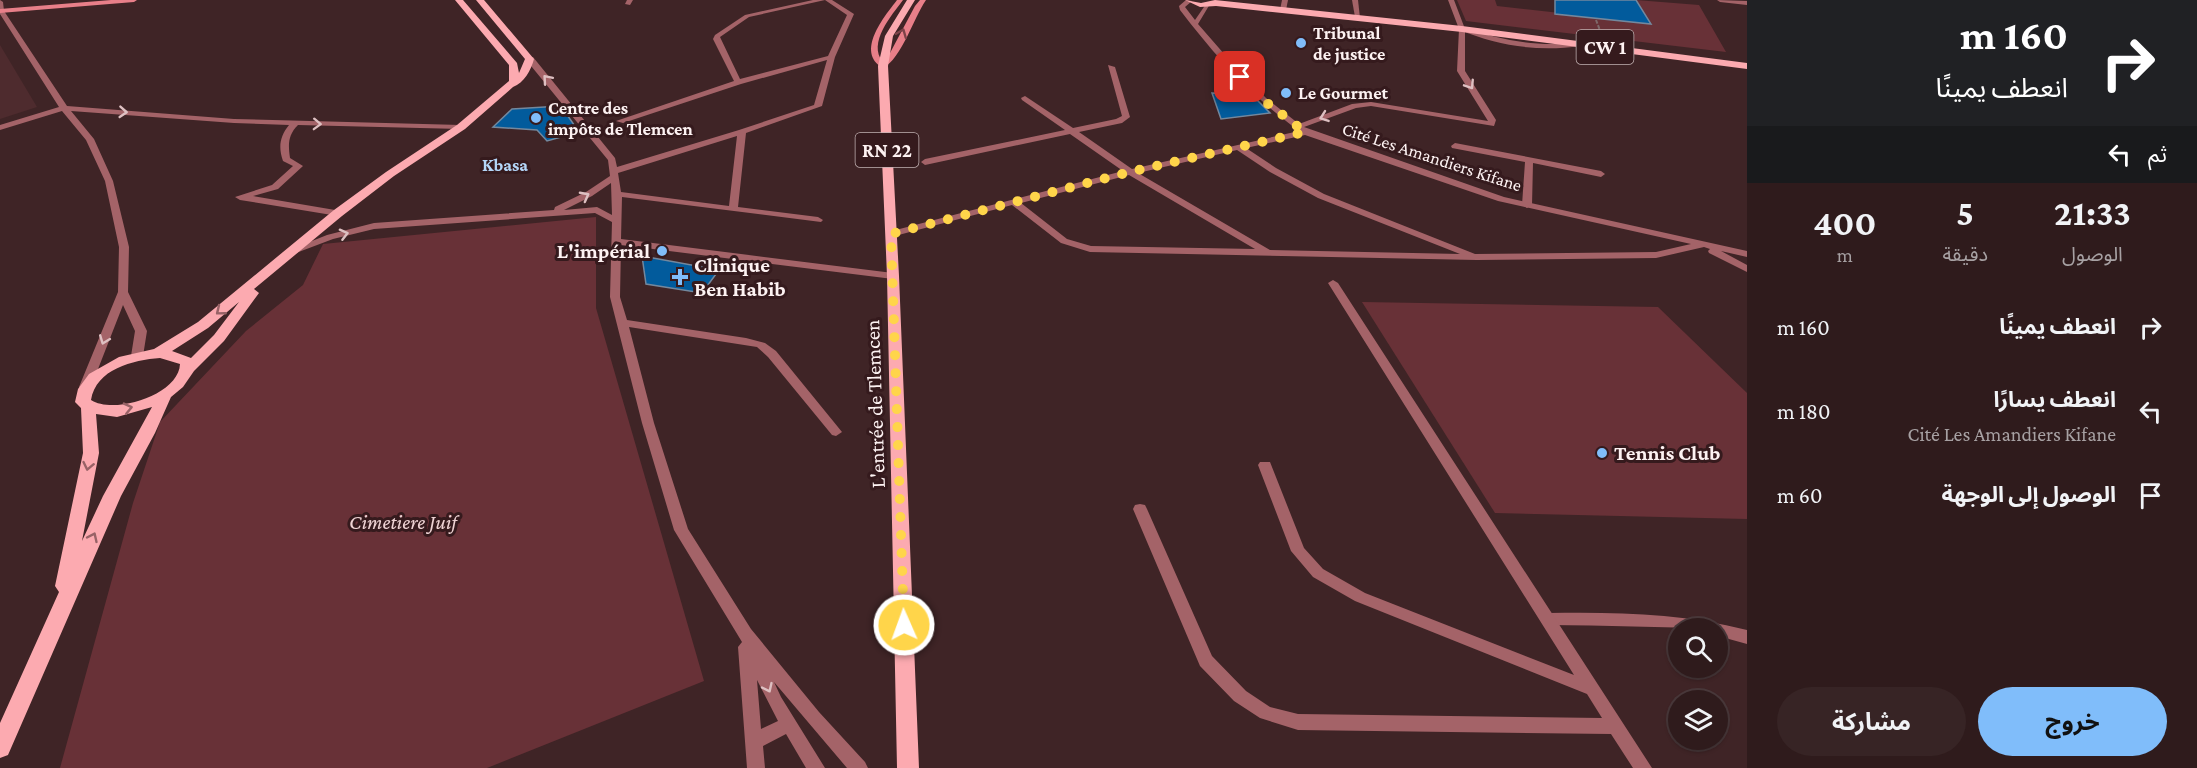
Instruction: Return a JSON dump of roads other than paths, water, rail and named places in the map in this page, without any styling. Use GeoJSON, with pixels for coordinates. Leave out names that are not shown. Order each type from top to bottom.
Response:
{"type":"FeatureCollection","features":[{"type":"Feature","properties":{"kind":"main road"},"geometry":{"type":"LineString","coordinates":[[0,8],[134,0]]}},
{"type":"Feature","properties":{"kind":"main road"},"geometry":{"type":"LineString","coordinates":[[459,0],[514,65],[514,84]]}},
{"type":"Feature","properties":{"kind":"main road"},"geometry":{"type":"LineString","coordinates":[[187,370],[186,362],[181,357],[159,353],[136,356],[106,369],[85,387],[82,402],[88,408],[99,411],[123,410],[165,394],[184,378],[187,370],[218,339],[266,275],[288,252],[390,174],[461,127],[514,84],[526,71],[530,59],[480,0]]}},
{"type":"Feature","properties":{"kind":"main road","name":"L'entrée de Tlemcen"},"geometry":{"type":"LineString","coordinates":[[883,66],[874,56],[873,50],[884,23],[900,0]]}},
{"type":"Feature","properties":{"kind":"main road","name":"L'entrée de Tlemcen"},"geometry":{"type":"LineString","coordinates":[[908,768],[893,276],[883,66],[889,36],[911,0]]}},
{"type":"Feature","properties":{"kind":"main road"},"geometry":{"type":"LineString","coordinates":[[883,66],[892,58],[907,23],[923,0]]}},
{"type":"Feature","properties":{"kind":"main road"},"geometry":{"type":"LineString","coordinates":[[1189,0],[1211,3]]}},
{"type":"Feature","properties":{"kind":"main road","name":"CW 1"},"geometry":{"type":"LineString","coordinates":[[1211,3],[1462,29],[1747,66]]}},
{"type":"Feature","properties":{"kind":"main road"},"geometry":{"type":"LineString","coordinates":[[159,353],[203,325],[266,275]]}},
{"type":"Feature","properties":{"kind":"main road"},"geometry":{"type":"LineString","coordinates":[[0,748],[59,609],[128,464],[159,413],[165,394]]}},
{"type":"Feature","properties":{"kind":"main road"},"geometry":{"type":"LineString","coordinates":[[59,609],[91,453],[88,408]]}},
{"type":"Feature","properties":{"kind":"street"},"geometry":{"type":"LineString","coordinates":[[738,82],[716,39],[717,36],[747,16],[822,0]]}},
{"type":"Feature","properties":{"kind":"street"},"geometry":{"type":"LineString","coordinates":[[554,211],[589,194],[614,174],[818,106],[831,57],[851,14],[828,0]]}},
{"type":"Feature","properties":{"kind":"street","name":"Cité Les Amandiers Kifane"},"geometry":{"type":"LineString","coordinates":[[1189,0],[1182,6],[1183,10],[1229,65],[1263,100],[1302,129],[1501,199],[1702,245]]}},
{"type":"Feature","properties":{"kind":"street"},"geometry":{"type":"LineString","coordinates":[[1283,10],[1285,0]]}},
{"type":"Feature","properties":{"kind":"street"},"geometry":{"type":"LineString","coordinates":[[1355,0],[1358,17]]}},
{"type":"Feature","properties":{"kind":"street"},"geometry":{"type":"LineString","coordinates":[[891,234],[1130,172],[1240,148],[1302,129],[1355,106],[1371,104],[1491,124],[1492,120],[1461,71],[1462,29],[1450,0]]}},
{"type":"Feature","properties":{"kind":"street"},"geometry":{"type":"LineString","coordinates":[[1720,0],[1747,3]]}},
{"type":"Feature","properties":{"kind":"street"},"geometry":{"type":"LineString","coordinates":[[1196,23],[1211,3]]}},
{"type":"Feature","properties":{"kind":"street"},"geometry":{"type":"LineString","coordinates":[[0,8],[64,108],[90,139],[109,181],[124,247],[123,292],[85,387]]}},
{"type":"Feature","properties":{"kind":"street"},"geometry":{"type":"LineString","coordinates":[[620,121],[738,82],[831,57]]}},
{"type":"Feature","properties":{"kind":"street"},"geometry":{"type":"LineString","coordinates":[[530,59],[612,160],[617,194],[615,297],[648,423],[681,530],[745,634],[813,717],[859,768]]}},
{"type":"Feature","properties":{"kind":"street"},"geometry":{"type":"LineString","coordinates":[[925,162],[1119,121],[1126,117],[1111,67]]}},
{"type":"Feature","properties":{"kind":"street"},"geometry":{"type":"LineString","coordinates":[[1025,98],[1073,129],[1130,172],[1271,255]]}},
{"type":"Feature","properties":{"kind":"street"},"geometry":{"type":"LineString","coordinates":[[0,128],[64,108],[296,123],[461,127]]}},
{"type":"Feature","properties":{"kind":"street"},"geometry":{"type":"LineString","coordinates":[[296,123],[286,132],[284,144],[286,159],[299,166],[275,187],[240,197],[338,213]]}},
{"type":"Feature","properties":{"kind":"street"},"geometry":{"type":"LineString","coordinates":[[733,209],[742,132]]}},
{"type":"Feature","properties":{"kind":"street"},"geometry":{"type":"LineString","coordinates":[[1455,146],[1601,174]]}},
{"type":"Feature","properties":{"kind":"street"},"geometry":{"type":"LineString","coordinates":[[1240,148],[1321,196],[1477,257]]}},
{"type":"Feature","properties":{"kind":"street"},"geometry":{"type":"LineString","coordinates":[[1527,205],[1529,160]]}},
{"type":"Feature","properties":{"kind":"street"},"geometry":{"type":"LineString","coordinates":[[275,187],[278,203]]}},
{"type":"Feature","properties":{"kind":"street"},"geometry":{"type":"LineString","coordinates":[[617,194],[818,220]]}},
{"type":"Feature","properties":{"kind":"street"},"geometry":{"type":"LineString","coordinates":[[1015,203],[1064,241],[1090,249],[1271,255],[1477,257],[1656,255],[1702,245],[1747,254]]}},
{"type":"Feature","properties":{"kind":"street"},"geometry":{"type":"LineString","coordinates":[[288,252],[330,237],[374,226],[554,211],[597,210],[616,221]]}},
{"type":"Feature","properties":{"kind":"street"},"geometry":{"type":"LineString","coordinates":[[616,241],[893,276]]}},
{"type":"Feature","properties":{"kind":"street"},"geometry":{"type":"LineString","coordinates":[[1702,245],[1747,269]]}},
{"type":"Feature","properties":{"kind":"street"},"geometry":{"type":"LineString","coordinates":[[1333,283],[1643,768]]}},
{"type":"Feature","properties":{"kind":"street"},"geometry":{"type":"LineString","coordinates":[[123,292],[141,331],[136,356]]}},
{"type":"Feature","properties":{"kind":"street"},"geometry":{"type":"LineString","coordinates":[[622,323],[761,345],[772,354],[836,432]]}},
{"type":"Feature","properties":{"kind":"street"},"geometry":{"type":"LineString","coordinates":[[1265,465],[1298,551],[1318,573],[1360,597],[1592,689]]}},
{"type":"Feature","properties":{"kind":"street"},"geometry":{"type":"LineString","coordinates":[[1140,509],[1206,661],[1240,696],[1266,713],[1298,722],[1616,726]]}},
{"type":"Feature","properties":{"kind":"street"},"geometry":{"type":"LineString","coordinates":[[1548,620],[1632,617],[1715,627],[1747,637]]}},
{"type":"Feature","properties":{"kind":"street"},"geometry":{"type":"LineString","coordinates":[[745,634],[775,702],[816,768]]}},
{"type":"Feature","properties":{"kind":"street"},"geometry":{"type":"LineString","coordinates":[[745,634],[756,768]]}},
{"type":"Feature","properties":{"kind":"street"},"geometry":{"type":"LineString","coordinates":[[754,742],[789,724]]}},
{"type":"Feature","properties":{"kind":"place","name":"Tribunal de justice"},"geometry":{"type":"Point","coordinates":[1301,43]}},
{"type":"Feature","properties":{"kind":"place","name":"Le Gourmet"},"geometry":{"type":"Point","coordinates":[1286,93]}},
{"type":"Feature","properties":{"kind":"place","name":"Centre des impôts de Tlemcen"},"geometry":{"type":"Point","coordinates":[536,118]}},
{"type":"Feature","properties":{"kind":"place","name":"L'impérial"},"geometry":{"type":"Point","coordinates":[662,251]}},
{"type":"Feature","properties":{"kind":"place","name":"Clinique Ben Habib"},"geometry":{"type":"Point","coordinates":[680,277]}},
{"type":"Feature","properties":{"kind":"place","name":"Tennis Club"},"geometry":{"type":"Point","coordinates":[1602,453]}},
{"type":"Feature","properties":{"kind":"district","name":"Kbasa"},"geometry":{"type":"Point","coordinates":[505,165]}},
{"type":"Feature","properties":{"kind":"park label","name":"Cimetiere Juif"},"geometry":{"type":"Point","coordinates":[403,522]}}]}
